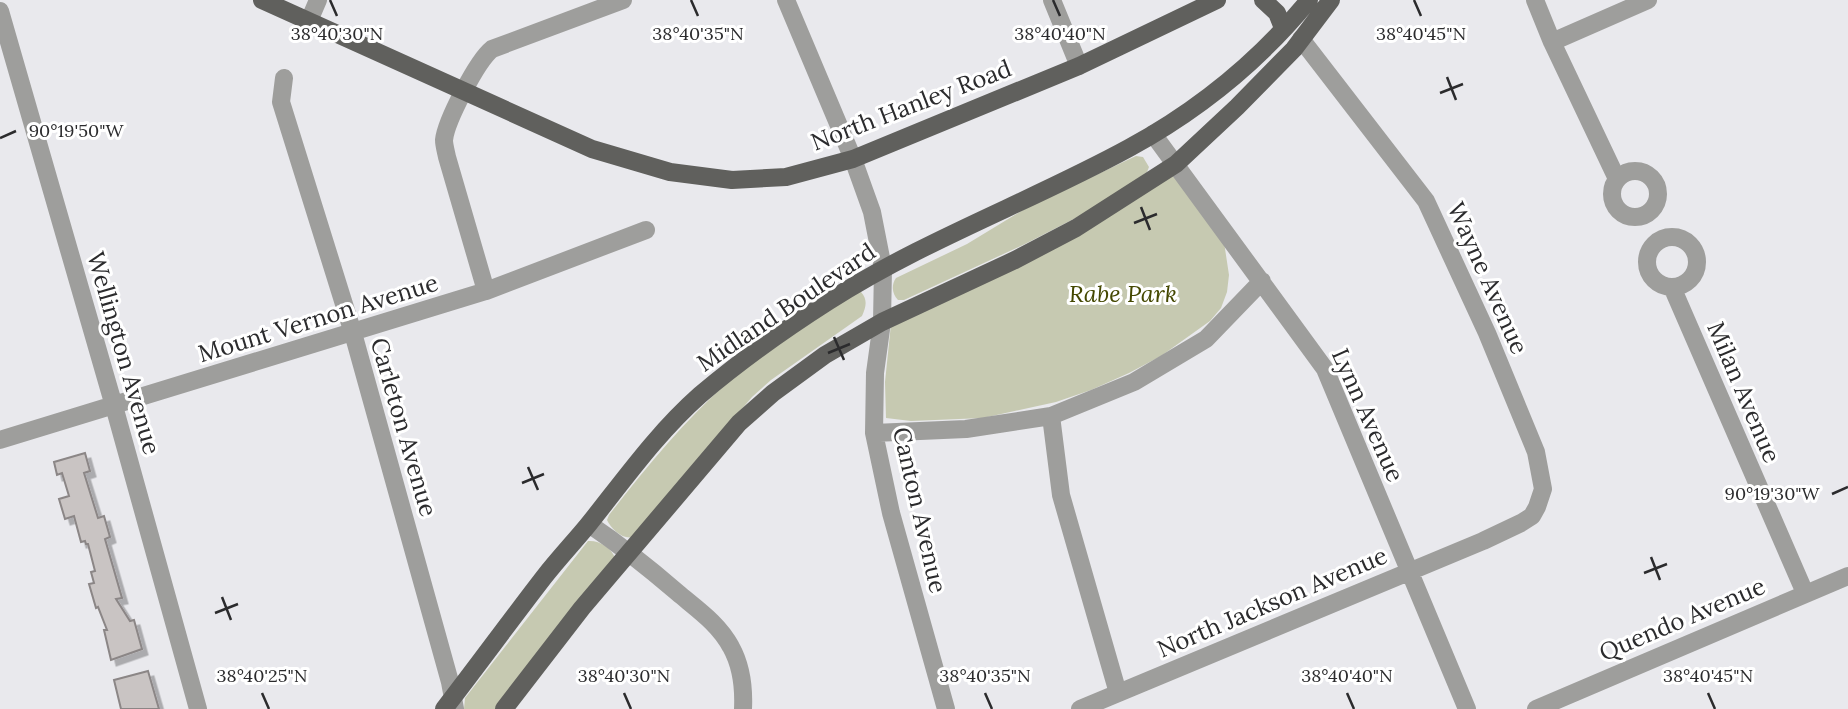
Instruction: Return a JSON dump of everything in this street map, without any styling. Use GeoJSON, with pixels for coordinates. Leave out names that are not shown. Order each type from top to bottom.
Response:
{"type":"FeatureCollection","features":[{"type":"Feature","properties":{"kind":"main road","name":"North Hanley Road"},"geometry":{"type":"LineString","coordinates":[[262,0],[592,149],[670,172],[732,180],[786,177],[853,159],[1079,66],[1217,0]]}},
{"type":"Feature","properties":{"kind":"main road"},"geometry":{"type":"LineString","coordinates":[[1263,0],[1277,13],[1283,28]]}},
{"type":"Feature","properties":{"kind":"main road","name":"Midland Boulevard"},"geometry":{"type":"LineString","coordinates":[[450,706],[546,574],[589,524],[638,459],[699,396],[828,302],[883,268],[978,220],[1079,174],[1153,134],[1222,86],[1260,53],[1309,0]]}},
{"type":"Feature","properties":{"kind":"main road"},"geometry":{"type":"LineString","coordinates":[[504,709],[582,608],[739,423],[773,393],[825,355],[882,322],[1015,260],[1076,228],[1176,164],[1237,107],[1301,39],[1331,0]]}},
{"type":"Feature","properties":{"kind":"street"},"geometry":{"type":"LineString","coordinates":[[309,22],[318,0]]}},
{"type":"Feature","properties":{"kind":"street"},"geometry":{"type":"LineString","coordinates":[[486,291],[444,140],[464,91],[480,60],[492,49],[622,0]]}},
{"type":"Feature","properties":{"kind":"street","name":"Canton Avenue"},"geometry":{"type":"LineString","coordinates":[[786,0],[853,159],[872,212],[883,268],[882,322],[875,373],[874,433],[891,513],[946,709]]}},
{"type":"Feature","properties":{"kind":"street"},"geometry":{"type":"LineString","coordinates":[[1052,0],[1079,66]]}},
{"type":"Feature","properties":{"kind":"street"},"geometry":{"type":"LineString","coordinates":[[1535,0],[1617,180]]}},
{"type":"Feature","properties":{"kind":"street"},"geometry":{"type":"LineString","coordinates":[[1552,42],[1648,0]]}},
{"type":"Feature","properties":{"kind":"street","name":"Wellington Avenue"},"geometry":{"type":"LineString","coordinates":[[0,11],[198,709]]}},
{"type":"Feature","properties":{"kind":"street","name":"Wayne Avenue"},"geometry":{"type":"LineString","coordinates":[[1301,39],[1426,201],[1487,332],[1536,452],[1543,489],[1532,516],[1483,541]]}},
{"type":"Feature","properties":{"kind":"street","name":"Carleton Avenue"},"geometry":{"type":"LineString","coordinates":[[284,78],[282,102],[353,333],[450,682],[450,706]]}},
{"type":"Feature","properties":{"kind":"street","name":"Lynn Avenue"},"geometry":{"type":"LineString","coordinates":[[1153,134],[1325,369],[1467,709]]}},
{"type":"Feature","properties":{"kind":"street","name":"Mount Vernon Avenue"},"geometry":{"type":"LineString","coordinates":[[0,440],[486,291],[646,230]]}},
{"type":"Feature","properties":{"kind":"street"},"geometry":{"type":"LineString","coordinates":[[874,433],[967,429],[1051,416],[1134,383],[1206,339],[1262,281]]}},
{"type":"Feature","properties":{"kind":"street","name":"Milan Avenue"},"geometry":{"type":"LineString","coordinates":[[1672,287],[1805,593]]}},
{"type":"Feature","properties":{"kind":"street"},"geometry":{"type":"LineString","coordinates":[[1051,416],[1061,495],[1118,693]]}},
{"type":"Feature","properties":{"kind":"street"},"geometry":{"type":"LineString","coordinates":[[589,524],[630,552],[719,630],[731,647],[739,669],[744,692],[743,709]]}},
{"type":"Feature","properties":{"kind":"street","name":"North Jackson Avenue"},"geometry":{"type":"LineString","coordinates":[[1080,709],[1483,541]]}},
{"type":"Feature","properties":{"kind":"street","name":"Quendo Avenue"},"geometry":{"type":"LineString","coordinates":[[1535,709],[1848,576]]}},
{"type":"Feature","properties":{"kind":"green space"},"geometry":{"type":"Polygon","coordinates":[[[1136,156],[1143,157],[1149,167],[1147,172],[1101,205],[1025,244],[904,300],[898,300],[894,295],[896,278],[967,244],[1028,207],[1136,156]]]}},
{"type":"Feature","properties":{"kind":"green space","name":"Rabe Park"},"geometry":{"type":"Polygon","coordinates":[[[1173,174],[1224,242],[1229,275],[1227,292],[1221,308],[1210,321],[1161,356],[1129,373],[1056,402],[983,418],[911,421],[886,418],[885,382],[891,324],[1173,174]]]}},
{"type":"Feature","properties":{"kind":"green space"},"geometry":{"type":"Polygon","coordinates":[[[855,291],[861,292],[865,298],[862,316],[771,380],[752,397],[633,537],[625,537],[614,530],[607,520],[609,515],[711,397],[758,358],[855,291]]]}},
{"type":"Feature","properties":{"kind":"green space"},"geometry":{"type":"Polygon","coordinates":[[[588,541],[604,545],[615,558],[496,709],[464,709],[465,698],[588,541]]]}},
{"type":"Feature","properties":{"kind":"building"},"geometry":{"type":"Polygon","coordinates":[[[85,453],[90,471],[84,473],[98,518],[104,516],[110,537],[105,539],[122,598],[116,599],[130,621],[134,620],[142,649],[111,660],[104,630],[107,630],[98,607],[96,608],[89,584],[94,583],[91,572],[95,571],[88,544],[81,542],[74,516],[65,519],[59,499],[69,496],[62,473],[57,475],[54,462],[85,453]]]}},
{"type":"Feature","properties":{"kind":"building"},"geometry":{"type":"Polygon","coordinates":[[[148,671],[159,709],[121,709],[114,680],[148,671]]]}}]}
